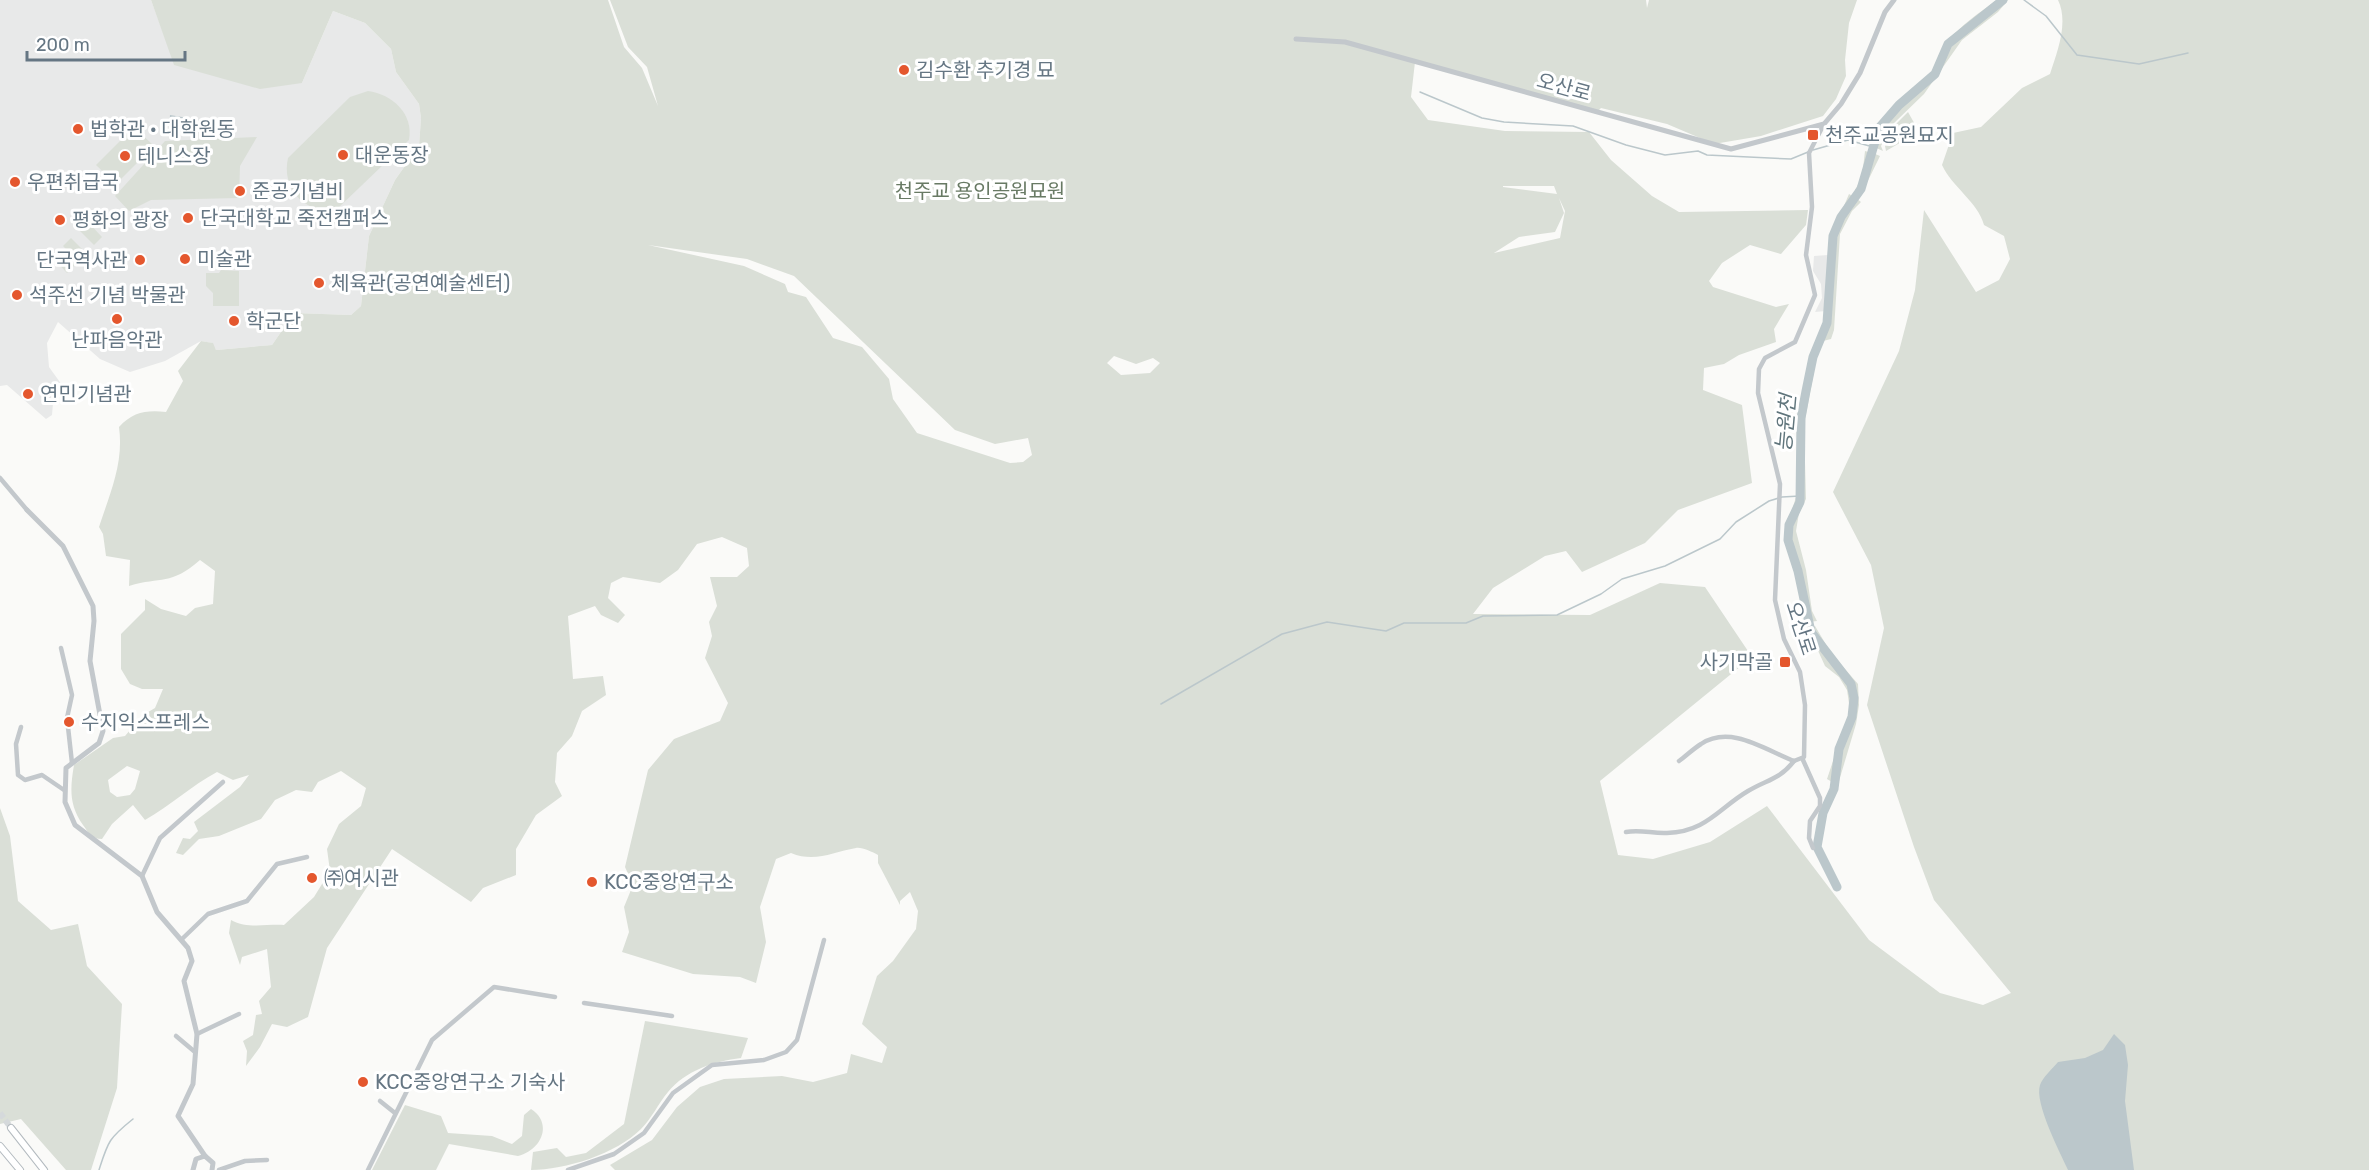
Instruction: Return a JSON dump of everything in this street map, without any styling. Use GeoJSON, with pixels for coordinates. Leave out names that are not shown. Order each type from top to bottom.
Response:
{"type":"FeatureCollection","features":[{"type":"Feature","properties":{"kind":"main road"},"geometry":{"type":"LineString","coordinates":[[11,1128],[46,1170]]}},
{"type":"Feature","properties":{"kind":"main road"},"geometry":{"type":"LineString","coordinates":[[0,1146],[18,1170]]}},
{"type":"Feature","properties":{"kind":"street"},"geometry":{"type":"LineString","coordinates":[[1824,124],[1841,104],[1860,73],[1885,12],[1894,0]]}},
{"type":"Feature","properties":{"kind":"street","name":"오산로"},"geometry":{"type":"LineString","coordinates":[[1296,39],[1345,42],[1720,147],[1743,147],[1824,124]]}},
{"type":"Feature","properties":{"kind":"street","name":"오산로"},"geometry":{"type":"LineString","coordinates":[[1813,848],[1809,838],[1810,821],[1820,806],[1820,798],[1803,760],[1804,705],[1800,672],[1784,639],[1775,600],[1780,484],[1757,380],[1765,357],[1795,342],[1815,295],[1806,255],[1812,207],[1810,150],[1824,124]]}},
{"type":"Feature","properties":{"kind":"street"},"geometry":{"type":"LineString","coordinates":[[0,478],[27,510],[63,546],[93,606],[94,621],[90,661],[103,731],[99,743],[66,768],[65,802],[75,825],[142,876],[157,912],[182,939],[192,960],[184,981],[196,1034],[193,1084],[178,1116],[205,1156],[213,1162],[212,1170]]}},
{"type":"Feature","properties":{"kind":"street"},"geometry":{"type":"LineString","coordinates":[[61,648],[72,695],[67,718],[72,763]]}},
{"type":"Feature","properties":{"kind":"street"},"geometry":{"type":"LineString","coordinates":[[21,727],[16,744],[18,775],[25,780],[42,775],[64,790]]}},
{"type":"Feature","properties":{"kind":"street"},"geometry":{"type":"LineString","coordinates":[[1679,761],[1701,743],[1719,738],[1746,740],[1794,761],[1803,760]]}},
{"type":"Feature","properties":{"kind":"street"},"geometry":{"type":"LineString","coordinates":[[1626,832],[1646,830],[1667,833],[1703,825],[1747,791],[1782,775],[1794,761]]}},
{"type":"Feature","properties":{"kind":"street"},"geometry":{"type":"LineString","coordinates":[[142,876],[160,838],[223,782]]}},
{"type":"Feature","properties":{"kind":"street"},"geometry":{"type":"LineString","coordinates":[[182,939],[208,914],[247,901],[277,864],[307,857]]}},
{"type":"Feature","properties":{"kind":"street"},"geometry":{"type":"LineString","coordinates":[[568,1170],[614,1154],[644,1133],[673,1093],[712,1065],[764,1060],[786,1052],[797,1040],[824,940]]}},
{"type":"Feature","properties":{"kind":"street"},"geometry":{"type":"LineString","coordinates":[[368,1170],[432,1040],[494,987],[555,997]]}},
{"type":"Feature","properties":{"kind":"street"},"geometry":{"type":"LineString","coordinates":[[584,1003],[672,1016]]}},
{"type":"Feature","properties":{"kind":"street"},"geometry":{"type":"LineString","coordinates":[[196,1034],[239,1014]]}},
{"type":"Feature","properties":{"kind":"street"},"geometry":{"type":"LineString","coordinates":[[176,1036],[195,1052]]}},
{"type":"Feature","properties":{"kind":"street"},"geometry":{"type":"LineString","coordinates":[[380,1101],[395,1113]]}},
{"type":"Feature","properties":{"kind":"street"},"geometry":{"type":"LineString","coordinates":[[193,1170],[196,1159],[205,1156]]}},
{"type":"Feature","properties":{"kind":"street"},"geometry":{"type":"LineString","coordinates":[[219,1170],[245,1161],[267,1160]]}},
{"type":"Feature","properties":{"kind":"shaded area","name":"단국대학교 죽전캠퍼스"},"geometry":{"type":"Polygon","coordinates":[[[0,0],[151,0],[175,65],[302,83],[333,11],[365,23],[391,49],[396,72],[419,104],[421,118],[419,146],[395,180],[369,236],[361,306],[351,315],[294,313],[272,345],[216,350],[212,343],[201,341],[165,361],[130,372],[100,359],[58,322],[47,343],[49,367],[62,385],[53,403],[52,415],[46,419],[7,385],[0,386],[0,0]]]}},
{"type":"Feature","properties":{"kind":"shaded area"},"geometry":{"type":"Polygon","coordinates":[[[170,115],[188,118],[192,123],[189,125],[189,131],[184,134],[169,126],[170,115]]]}},
{"type":"Feature","properties":{"kind":"shaded area"},"geometry":{"type":"Polygon","coordinates":[[[1828,255],[1826,311],[1815,312],[1822,298],[1821,284],[1813,271],[1814,256],[1828,255]]]}},
{"type":"Feature","properties":{"kind":"shaded area"},"geometry":{"type":"Polygon","coordinates":[[[2114,1034],[2125,1045],[2128,1065],[2125,1101],[2134,1170],[2068,1170],[2044,1115],[2039,1093],[2040,1085],[2058,1062],[2085,1058],[2103,1050],[2114,1034]]]}},
{"type":"Feature","properties":{"kind":"green space","name":"천주교 용인공원묘원"},"geometry":{"type":"Polygon","coordinates":[[[151,0],[608,0],[624,47],[642,68],[658,106],[647,67],[628,47],[610,0],[1646,0],[1647,8],[1649,0],[1857,0],[1849,23],[1845,60],[1846,76],[1836,99],[1823,116],[1761,136],[1714,144],[1667,124],[1601,108],[1597,112],[1415,62],[1411,97],[1428,120],[1505,131],[1589,132],[1611,160],[1652,196],[1679,212],[1808,210],[1806,225],[1781,254],[1750,245],[1722,263],[1709,281],[1713,287],[1776,307],[1789,304],[1774,329],[1776,342],[1739,355],[1724,364],[1704,368],[1703,390],[1742,405],[1752,483],[1678,510],[1645,543],[1582,572],[1566,551],[1545,556],[1493,588],[1473,614],[1590,615],[1660,583],[1705,587],[1752,657],[1600,781],[1618,855],[1653,859],[1710,842],[1767,806],[1869,940],[1940,993],[1983,1005],[2011,993],[1934,900],[1914,847],[1867,705],[1884,628],[1871,565],[1833,492],[1899,351],[1915,290],[1924,210],[1976,292],[1999,280],[2010,259],[2004,236],[1984,225],[1976,209],[1942,165],[1953,133],[1981,127],[2022,88],[2050,74],[2059,47],[2062,28],[2058,0],[2369,0],[2369,1170],[615,1170],[610,1165],[652,1140],[677,1107],[700,1087],[724,1079],[782,1076],[813,1082],[847,1073],[851,1054],[882,1063],[887,1047],[862,1024],[877,976],[893,961],[916,929],[918,911],[910,892],[900,901],[900,905],[878,863],[878,855],[858,848],[816,857],[791,853],[776,859],[760,907],[766,942],[756,983],[740,977],[693,974],[622,952],[629,932],[624,907],[633,885],[625,867],[648,770],[674,739],[720,721],[728,703],[705,658],[712,636],[709,622],[717,606],[710,577],[737,577],[749,566],[747,548],[722,537],[697,544],[678,570],[660,583],[623,577],[611,583],[608,598],[625,615],[618,623],[601,615],[595,606],[568,616],[573,679],[603,676],[606,695],[582,711],[572,736],[557,753],[555,782],[562,796],[536,815],[516,849],[516,875],[483,888],[471,902],[392,849],[327,948],[308,1017],[287,1027],[272,1024],[260,1047],[246,1066],[247,1051],[243,1041],[253,1035],[256,1015],[262,1014],[259,1001],[271,987],[267,949],[242,957],[240,965],[229,933],[231,920],[250,925],[284,925],[314,897],[330,871],[327,849],[339,824],[361,806],[366,788],[341,771],[318,782],[312,792],[296,790],[275,800],[261,819],[219,836],[199,839],[183,855],[176,853],[183,838],[190,839],[198,831],[194,822],[240,787],[249,775],[233,780],[217,772],[145,820],[133,805],[112,824],[102,839],[91,835],[78,818],[73,804],[71,789],[74,765],[113,738],[125,736],[143,715],[155,708],[163,689],[142,689],[130,684],[121,669],[121,634],[145,610],[145,599],[161,609],[186,616],[195,608],[213,604],[215,571],[200,560],[173,577],[129,586],[130,560],[106,556],[103,534],[99,527],[118,465],[119,427],[129,418],[140,413],[166,412],[183,381],[178,371],[201,341],[213,343],[216,350],[272,345],[294,313],[351,315],[361,306],[369,236],[395,180],[419,146],[421,118],[419,104],[396,72],[391,49],[365,23],[333,11],[302,83],[260,89],[174,65],[151,0]],[[1554,186],[1503,187],[1557,194],[1554,186]],[[1559,198],[1564,213],[1555,232],[1519,237],[1494,253],[1560,238],[1565,211],[1559,198]],[[648,245],[744,266],[785,284],[788,292],[806,297],[833,338],[862,347],[889,379],[893,399],[917,433],[1010,463],[1023,462],[1032,455],[1028,438],[995,444],[955,430],[794,276],[747,259],[648,245]],[[1114,356],[1107,363],[1121,375],[1150,373],[1160,363],[1153,358],[1136,364],[1114,356]],[[127,766],[108,780],[110,792],[117,797],[130,795],[135,789],[140,771],[127,766]]]}},
{"type":"Feature","properties":{"kind":"green space"},"geometry":{"type":"Polygon","coordinates":[[[2000,0],[1951,39],[1934,74],[1890,115],[1931,76],[1944,46],[1952,36],[1970,20],[2000,0]]]}},
{"type":"Feature","properties":{"kind":"green space"},"geometry":{"type":"Polygon","coordinates":[[[2008,0],[1998,12],[1962,40],[1924,94],[1892,125],[1881,146],[1883,151],[1874,147],[1880,130],[1900,106],[1936,74],[1949,44],[2008,0]]]}},
{"type":"Feature","properties":{"kind":"green space","name":"대운동장"},"geometry":{"type":"Polygon","coordinates":[[[368,91],[385,96],[405,114],[410,131],[409,140],[335,211],[314,208],[298,197],[292,189],[288,180],[288,158],[350,97],[368,91]]]}},
{"type":"Feature","properties":{"kind":"green space"},"geometry":{"type":"Polygon","coordinates":[[[1908,112],[1917,128],[1910,137],[1886,151],[1885,146],[1895,125],[1908,112]]]}},
{"type":"Feature","properties":{"kind":"green space"},"geometry":{"type":"Polygon","coordinates":[[[1890,115],[1877,134],[1873,146],[1868,144],[1890,115]]]}},
{"type":"Feature","properties":{"kind":"green space","name":"테니스장"},"geometry":{"type":"Polygon","coordinates":[[[134,127],[154,146],[116,184],[96,165],[134,127]]]}},
{"type":"Feature","properties":{"kind":"green space"},"geometry":{"type":"Polygon","coordinates":[[[257,137],[240,166],[239,198],[151,200],[129,211],[115,196],[165,141],[257,137]]]}},
{"type":"Feature","properties":{"kind":"green space"},"geometry":{"type":"Polygon","coordinates":[[[1865,151],[1872,153],[1866,177],[1873,153],[1880,156],[1861,195],[1861,190],[1858,193],[1855,190],[1862,177],[1865,151]]]}},
{"type":"Feature","properties":{"kind":"green space"},"geometry":{"type":"Polygon","coordinates":[[[1849,194],[1854,197],[1843,211],[1833,232],[1831,243],[1832,234],[1849,194]]]}},
{"type":"Feature","properties":{"kind":"green space"},"geometry":{"type":"Polygon","coordinates":[[[1856,198],[1861,202],[1852,211],[1840,234],[1834,330],[1831,339],[1823,341],[1830,315],[1832,246],[1841,219],[1856,198]]]}},
{"type":"Feature","properties":{"kind":"green space"},"geometry":{"type":"Polygon","coordinates":[[[88,222],[102,237],[94,245],[79,230],[88,222]]]}},
{"type":"Feature","properties":{"kind":"green space"},"geometry":{"type":"Polygon","coordinates":[[[71,238],[86,253],[77,261],[63,246],[71,238]]]}},
{"type":"Feature","properties":{"kind":"green space"},"geometry":{"type":"Polygon","coordinates":[[[60,249],[75,265],[67,273],[52,257],[60,249]]]}},
{"type":"Feature","properties":{"kind":"green space"},"geometry":{"type":"Polygon","coordinates":[[[1831,253],[1827,324],[1824,335],[1818,341],[1827,318],[1831,253]]]}},
{"type":"Feature","properties":{"kind":"green space"},"geometry":{"type":"Polygon","coordinates":[[[221,270],[239,271],[239,306],[213,306],[213,293],[206,286],[206,273],[219,273],[221,270]]]}},
{"type":"Feature","properties":{"kind":"green space"},"geometry":{"type":"Polygon","coordinates":[[[1809,370],[1800,419],[1800,493],[1796,494],[1799,478],[1797,419],[1809,370]]]}},
{"type":"Feature","properties":{"kind":"green space"},"geometry":{"type":"Polygon","coordinates":[[[1814,372],[1804,425],[1806,499],[1799,513],[1796,531],[1806,570],[1812,611],[1817,621],[1809,622],[1804,595],[1808,621],[1786,543],[1788,523],[1796,497],[1799,497],[1789,524],[1787,541],[1803,589],[1789,540],[1790,526],[1801,503],[1802,419],[1811,373],[1814,372]]]}},
{"type":"Feature","properties":{"kind":"green space"},"geometry":{"type":"Polygon","coordinates":[[[1815,626],[1831,653],[1858,684],[1859,705],[1856,724],[1839,781],[1836,781],[1837,768],[1853,717],[1852,689],[1840,666],[1812,631],[1811,627],[1815,626]]]}},
{"type":"Feature","properties":{"kind":"green space"},"geometry":{"type":"Polygon","coordinates":[[[1810,633],[1851,684],[1854,698],[1852,717],[1838,749],[1832,782],[1827,779],[1850,710],[1847,690],[1839,677],[1825,666],[1810,633]]]}},
{"type":"Feature","properties":{"kind":"green space"},"geometry":{"type":"Polygon","coordinates":[[[0,808],[10,836],[18,901],[51,930],[78,924],[87,966],[122,1004],[117,1088],[91,1170],[66,1170],[21,1119],[0,1124],[0,808]]]}},
{"type":"Feature","properties":{"kind":"green space"},"geometry":{"type":"Polygon","coordinates":[[[645,1021],[748,1038],[741,1058],[701,1068],[683,1078],[668,1092],[641,1129],[618,1146],[574,1164],[531,1170],[533,1152],[557,1148],[566,1157],[586,1153],[624,1124],[645,1021]]]}},
{"type":"Feature","properties":{"kind":"green space"},"geometry":{"type":"Polygon","coordinates":[[[405,1105],[441,1116],[448,1133],[492,1136],[512,1144],[522,1136],[524,1115],[531,1109],[542,1121],[542,1136],[533,1148],[518,1156],[449,1144],[436,1170],[372,1170],[405,1105]]]}},
{"type":"Feature","properties":{"kind":"waterway","name":"능원천"},"geometry":{"type":"LineString","coordinates":[[1837,887],[1817,847],[1823,813],[1834,789],[1839,749],[1852,717],[1854,698],[1851,684],[1811,632],[1798,571],[1788,540],[1789,525],[1800,502],[1801,418],[1813,357],[1827,323],[1833,236],[1841,217],[1861,189],[1879,128],[1899,105],[1935,74],[1948,44],[2003,0]]}},
{"type":"Feature","properties":{"kind":"waterway"},"geometry":{"type":"LineString","coordinates":[[2024,0],[2046,16],[2077,55],[2139,64],[2188,53]]}},
{"type":"Feature","properties":{"kind":"waterway"},"geometry":{"type":"LineString","coordinates":[[1420,92],[1482,118],[1504,122],[1573,126],[1626,145],[1665,155],[1698,151],[1707,155],[1791,159],[1808,152]]}},
{"type":"Feature","properties":{"kind":"waterway"},"geometry":{"type":"LineString","coordinates":[[1813,150],[1848,140],[1873,147]]}},
{"type":"Feature","properties":{"kind":"waterway"},"geometry":{"type":"LineString","coordinates":[[1161,704],[1282,634],[1327,622],[1386,631],[1404,623],[1466,623],[1483,616],[1557,615],[1601,594],[1622,579],[1665,566],[1720,539],[1736,522],[1769,501],[1782,497],[1800,496]]}},
{"type":"Feature","properties":{"kind":"waterway"},"geometry":{"type":"LineString","coordinates":[[99,1170],[110,1142],[118,1131],[133,1119]]}},
{"type":"Feature","properties":{"kind":"tunnel"},"geometry":{"type":"LineString","coordinates":[[0,1113],[11,1128]]}},
{"type":"Feature","properties":{"kind":"place","name":"김수환 추기경 묘"},"geometry":{"type":"Point","coordinates":[904,70]}},
{"type":"Feature","properties":{"kind":"place","name":"법학관 · 대학원동"},"geometry":{"type":"Point","coordinates":[78,129]}},
{"type":"Feature","properties":{"kind":"place","name":"천주교공원묘지"},"geometry":{"type":"Point","coordinates":[1813,135]}},
{"type":"Feature","properties":{"kind":"place","name":"대운동장"},"geometry":{"type":"Point","coordinates":[343,155]}},
{"type":"Feature","properties":{"kind":"place","name":"테니스장"},"geometry":{"type":"Point","coordinates":[125,156]}},
{"type":"Feature","properties":{"kind":"place","name":"우편취급국"},"geometry":{"type":"Point","coordinates":[15,182]}},
{"type":"Feature","properties":{"kind":"place","name":"준공기념비"},"geometry":{"type":"Point","coordinates":[240,191]}},
{"type":"Feature","properties":{"kind":"place","name":"단국대학교 죽전캠퍼스"},"geometry":{"type":"Point","coordinates":[188,218]}},
{"type":"Feature","properties":{"kind":"place","name":"평화의 광장"},"geometry":{"type":"Point","coordinates":[60,220]}},
{"type":"Feature","properties":{"kind":"place","name":"미술관"},"geometry":{"type":"Point","coordinates":[185,259]}},
{"type":"Feature","properties":{"kind":"place","name":"단국역사관"},"geometry":{"type":"Point","coordinates":[140,260]}},
{"type":"Feature","properties":{"kind":"place","name":"체육관(공연예술센터)"},"geometry":{"type":"Point","coordinates":[319,283]}},
{"type":"Feature","properties":{"kind":"place","name":"석주선 기념 박물관"},"geometry":{"type":"Point","coordinates":[17,295]}},
{"type":"Feature","properties":{"kind":"place","name":"난파음악관"},"geometry":{"type":"Point","coordinates":[117,319]}},
{"type":"Feature","properties":{"kind":"place","name":"학군단"},"geometry":{"type":"Point","coordinates":[234,321]}},
{"type":"Feature","properties":{"kind":"place","name":"연민기념관"},"geometry":{"type":"Point","coordinates":[28,394]}},
{"type":"Feature","properties":{"kind":"place","name":"사기막골"},"geometry":{"type":"Point","coordinates":[1785,662]}},
{"type":"Feature","properties":{"kind":"place","name":"수지익스프레스"},"geometry":{"type":"Point","coordinates":[69,722]}},
{"type":"Feature","properties":{"kind":"place","name":"㈜여시관"},"geometry":{"type":"Point","coordinates":[312,878]}},
{"type":"Feature","properties":{"kind":"place","name":"KCC중앙연구소"},"geometry":{"type":"Point","coordinates":[592,882]}},
{"type":"Feature","properties":{"kind":"place","name":"KCC중앙연구소 기숙사"},"geometry":{"type":"Point","coordinates":[363,1082]}}]}
